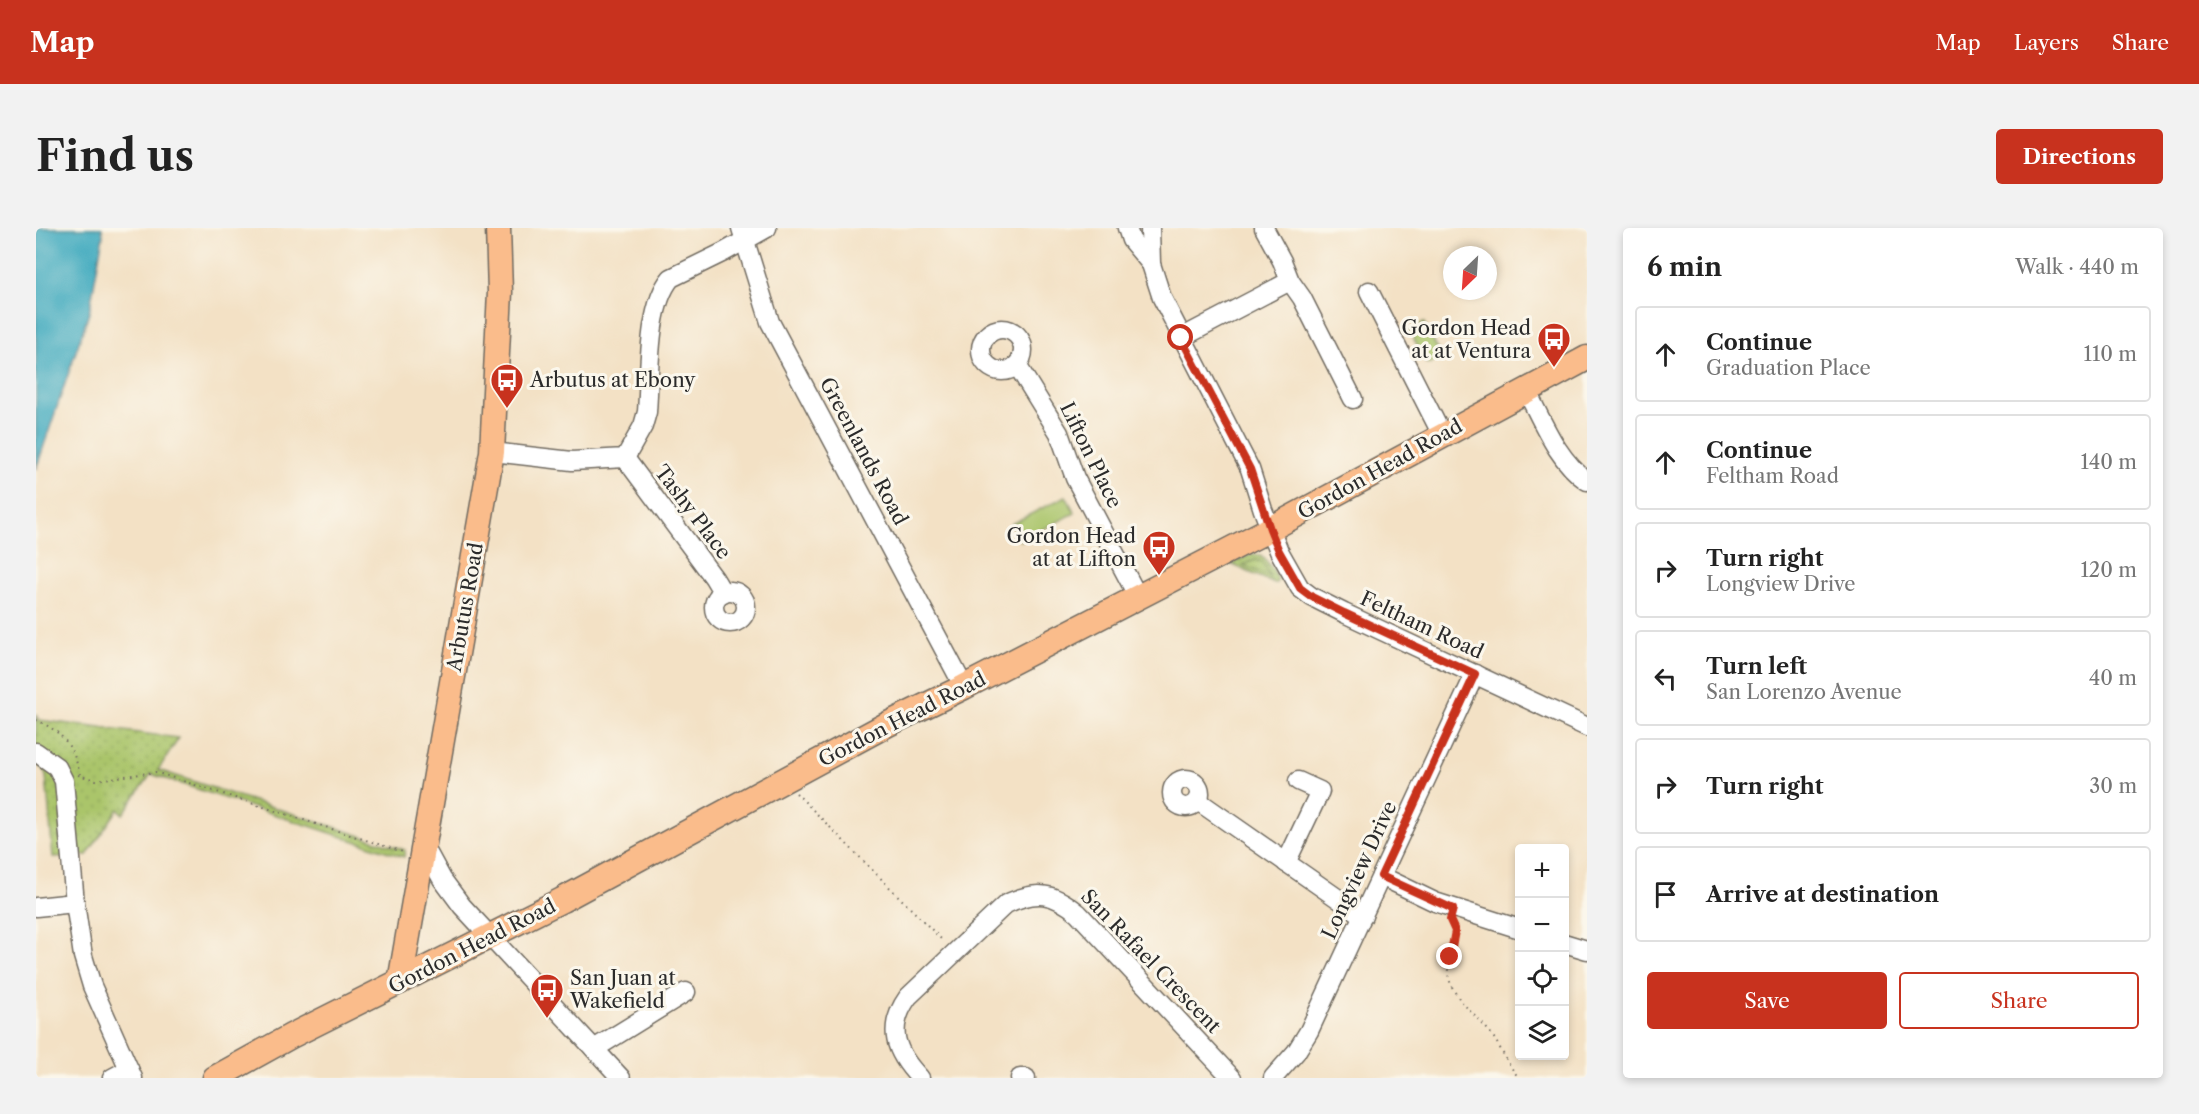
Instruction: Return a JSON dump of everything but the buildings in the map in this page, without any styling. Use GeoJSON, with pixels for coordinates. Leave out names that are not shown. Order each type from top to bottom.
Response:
{"type":"FeatureCollection","features":[{"type":"Feature","properties":{"kind":"main road","name":"Arbutus Road"},"geometry":{"type":"LineString","coordinates":[[400,982],[492,452],[500,292],[498,228]]}},
{"type":"Feature","properties":{"kind":"main road","name":"Gordon Head Road"},"geometry":{"type":"LineString","coordinates":[[215,1078],[291,1036],[562,900],[888,724],[1270,529],[1587,358]]}},
{"type":"Feature","properties":{"kind":"street"},"geometry":{"type":"LineString","coordinates":[[492,452],[572,461],[625,458],[643,426],[647,412],[656,305],[666,284],[671,278],[724,252],[743,234],[767,228]]}},
{"type":"Feature","properties":{"kind":"street"},"geometry":{"type":"LineString","coordinates":[[1127,228],[1131,240],[1151,264]]}},
{"type":"Feature","properties":{"kind":"street"},"geometry":{"type":"LineString","coordinates":[[1150,228],[1151,264]]}},
{"type":"Feature","properties":{"kind":"street"},"geometry":{"type":"LineString","coordinates":[[1264,228],[1353,399]]}},
{"type":"Feature","properties":{"kind":"street","name":"Greenlands Road"},"geometry":{"type":"LineString","coordinates":[[743,234],[770,322],[964,687]]}},
{"type":"Feature","properties":{"kind":"street","name":"Feltham Road"},"geometry":{"type":"LineString","coordinates":[[1151,264],[1162,298],[1181,338],[1250,469],[1279,551],[1300,588],[1312,597],[1587,727]]}},
{"type":"Feature","properties":{"kind":"street"},"geometry":{"type":"LineString","coordinates":[[1181,338],[1290,281]]}},
{"type":"Feature","properties":{"kind":"street"},"geometry":{"type":"LineString","coordinates":[[1369,291],[1442,435]]}},
{"type":"Feature","properties":{"kind":"street","name":"Lifton Place"},"geometry":{"type":"LineString","coordinates":[[1017,365],[1059,433],[1075,478],[1138,597]]}},
{"type":"Feature","properties":{"kind":"street"},"geometry":{"type":"LineString","coordinates":[[1526,390],[1564,460],[1574,472],[1587,481]]}},
{"type":"Feature","properties":{"kind":"street","name":"Tashy Place"},"geometry":{"type":"LineString","coordinates":[[625,458],[723,593]]}},
{"type":"Feature","properties":{"kind":"street","name":"Longview Drive"},"geometry":{"type":"LineString","coordinates":[[1273,1078],[1296,1052],[1309,1031],[1475,674]]}},
{"type":"Feature","properties":{"kind":"street"},"geometry":{"type":"LineString","coordinates":[[36,752],[72,778],[75,903],[83,957],[92,986],[131,1073],[112,1078]]}},
{"type":"Feature","properties":{"kind":"street"},"geometry":{"type":"LineString","coordinates":[[1286,863],[1320,791],[1298,781]]}},
{"type":"Feature","properties":{"kind":"street"},"geometry":{"type":"LineString","coordinates":[[1198,801],[1363,916]]}},
{"type":"Feature","properties":{"kind":"street"},"geometry":{"type":"LineString","coordinates":[[423,852],[462,906],[594,1049],[611,1075]]}},
{"type":"Feature","properties":{"kind":"street"},"geometry":{"type":"LineString","coordinates":[[1381,876],[1453,909],[1515,928]]}},
{"type":"Feature","properties":{"kind":"street","name":"San Rafael Crescent"},"geometry":{"type":"LineString","coordinates":[[920,1078],[908,1065],[899,1050],[895,1033],[895,1020],[899,1008],[1006,904],[1036,894],[1055,897],[1078,913],[1232,1078]]}},
{"type":"Feature","properties":{"kind":"street"},"geometry":{"type":"LineString","coordinates":[[36,907],[75,903]]}},
{"type":"Feature","properties":{"kind":"street"},"geometry":{"type":"LineString","coordinates":[[1569,945],[1587,950]]}},
{"type":"Feature","properties":{"kind":"street"},"geometry":{"type":"LineString","coordinates":[[594,1049],[686,992]]}},
{"type":"Feature","properties":{"kind":"street"},"geometry":{"type":"LineString","coordinates":[[1020,1078],[1026,1078]]}},
{"type":"Feature","properties":{"kind":"path"},"geometry":{"type":"LineString","coordinates":[[36,720],[61,734],[76,760],[72,778],[96,780],[155,772],[423,852]]}},
{"type":"Feature","properties":{"kind":"path"},"geometry":{"type":"LineString","coordinates":[[783,780],[954,953]]}},
{"type":"Feature","properties":{"kind":"path"},"geometry":{"type":"LineString","coordinates":[[1453,909],[1450,920],[1455,931],[1448,972],[1454,991],[1492,1036],[1505,1059],[1520,1078]]}},
{"type":"Feature","properties":{"kind":"green space"},"geometry":{"type":"Polygon","coordinates":[[[1424,323],[1442,358],[1430,364],[1426,363],[1409,330],[1424,323]]]}},
{"type":"Feature","properties":{"kind":"green space"},"geometry":{"type":"Polygon","coordinates":[[[1066,496],[1075,513],[1020,541],[1011,524],[1066,496]]]}},
{"type":"Feature","properties":{"kind":"green space"},"geometry":{"type":"Polygon","coordinates":[[[1252,554],[1262,557],[1268,563],[1278,580],[1275,584],[1231,564],[1252,554]]]}},
{"type":"Feature","properties":{"kind":"green space"},"geometry":{"type":"Polygon","coordinates":[[[1255,560],[1262,562],[1270,577],[1243,565],[1255,560]]]}},
{"type":"Feature","properties":{"kind":"green space"},"geometry":{"type":"Polygon","coordinates":[[[36,715],[39,720],[179,738],[158,770],[405,850],[404,857],[151,774],[123,814],[118,809],[87,855],[53,857],[46,776],[42,768],[36,764],[36,715]]]}},
{"type":"Feature","properties":{"kind":"water"},"geometry":{"type":"Polygon","coordinates":[[[36,228],[102,228],[103,236],[89,313],[36,469],[36,228]]]}},
{"type":"Feature","properties":{"kind":"place","name":"Gordon Head at at Ventura"},"geometry":{"type":"Point","coordinates":[1554,368]}},
{"type":"Feature","properties":{"kind":"place","name":"Arbutus at Ebony"},"geometry":{"type":"Point","coordinates":[507,409]}},
{"type":"Feature","properties":{"kind":"place","name":"Gordon Head at at Lifton"},"geometry":{"type":"Point","coordinates":[1159,576]}},
{"type":"Feature","properties":{"kind":"place","name":"San Juan at Wakefield"},"geometry":{"type":"Point","coordinates":[547,1019]}},
{"type":"Feature","properties":{"kind":"route"},"geometry":{"type":"LineString","coordinates":[[1181,338],[1250,469],[1279,551],[1300,588],[1312,597],[1344,613],[1475,674],[1381,876],[1453,909],[1450,920],[1455,931],[1450,957]]}}]}
